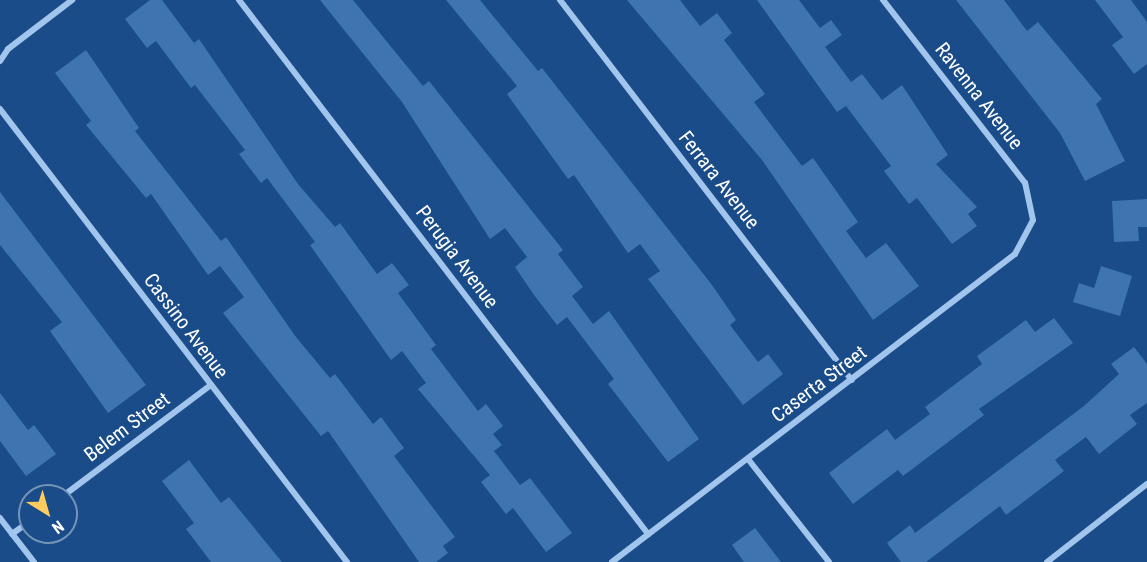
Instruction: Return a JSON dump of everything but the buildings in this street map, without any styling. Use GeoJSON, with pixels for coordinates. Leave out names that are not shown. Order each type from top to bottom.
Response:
{"type":"FeatureCollection","features":[{"type":"Feature","properties":{"kind":"street"},"geometry":{"type":"LineString","coordinates":[[0,61],[8,49],[72,0]]}},
{"type":"Feature","properties":{"kind":"street","name":"Perugia Avenue"},"geometry":{"type":"LineString","coordinates":[[239,0],[648,534]]}},
{"type":"Feature","properties":{"kind":"street","name":"Ferrara Avenue"},"geometry":{"type":"LineString","coordinates":[[560,0],[852,380]]}},
{"type":"Feature","properties":{"kind":"street","name":"Ravenna Avenue"},"geometry":{"type":"LineString","coordinates":[[883,0],[1025,183],[1033,220]]}},
{"type":"Feature","properties":{"kind":"street","name":"Cassino Avenue"},"geometry":{"type":"LineString","coordinates":[[0,109],[346,562]]}},
{"type":"Feature","properties":{"kind":"street","name":"Caserta Street"},"geometry":{"type":"LineString","coordinates":[[612,562],[1015,254],[1033,220]]}},
{"type":"Feature","properties":{"kind":"street","name":"Belem Street"},"geometry":{"type":"LineString","coordinates":[[78,485],[211,385]]}},
{"type":"Feature","properties":{"kind":"street"},"geometry":{"type":"LineString","coordinates":[[748,459],[829,562]]}},
{"type":"Feature","properties":{"kind":"street"},"geometry":{"type":"LineString","coordinates":[[1047,562],[1147,484]]}},
{"type":"Feature","properties":{"kind":"street"},"geometry":{"type":"LineString","coordinates":[[0,518],[34,562]]}},
{"type":"Feature","properties":{"kind":"street"},"geometry":{"type":"LineString","coordinates":[[12,534],[18,530]]}}]}
